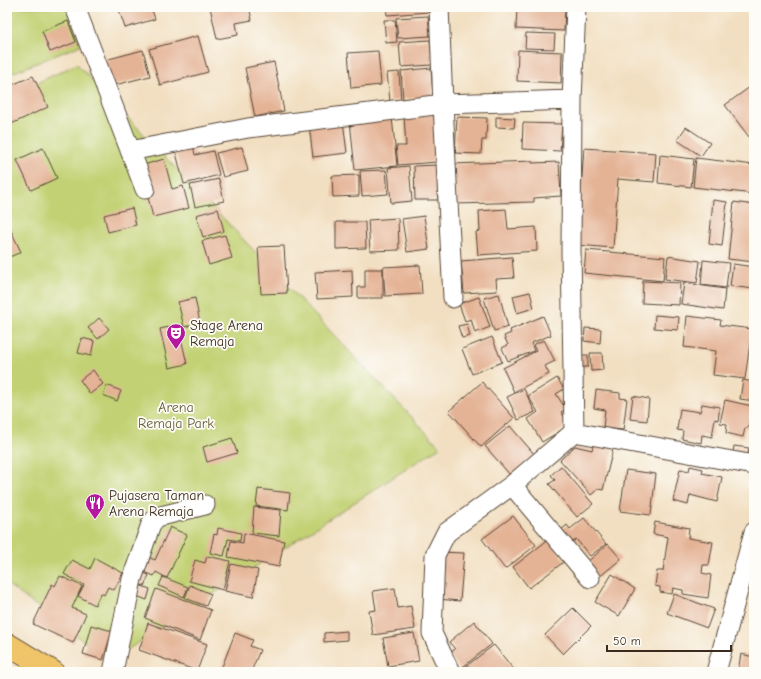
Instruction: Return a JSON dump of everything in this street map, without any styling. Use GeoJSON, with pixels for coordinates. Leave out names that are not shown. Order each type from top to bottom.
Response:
{"type":"FeatureCollection","features":[{"type":"Feature","properties":{"kind":"main road"},"geometry":{"type":"LineString","coordinates":[[7,644],[53,672]]}},
{"type":"Feature","properties":{"kind":"street"},"geometry":{"type":"LineString","coordinates":[[75,7],[145,189]]}},
{"type":"Feature","properties":{"kind":"street"},"geometry":{"type":"LineString","coordinates":[[439,7],[453,298]]}},
{"type":"Feature","properties":{"kind":"street"},"geometry":{"type":"LineString","coordinates":[[574,432],[571,250],[572,100],[576,7]]}},
{"type":"Feature","properties":{"kind":"street"},"geometry":{"type":"LineString","coordinates":[[130,151],[248,128],[443,104],[572,100]]}},
{"type":"Feature","properties":{"kind":"street"},"geometry":{"type":"LineString","coordinates":[[574,432],[754,465]]}},
{"type":"Feature","properties":{"kind":"street"},"geometry":{"type":"LineString","coordinates":[[450,672],[432,633],[435,555],[446,533],[512,485],[574,432]]}},
{"type":"Feature","properties":{"kind":"street"},"geometry":{"type":"LineString","coordinates":[[512,485],[590,578]]}},
{"type":"Feature","properties":{"kind":"street"},"geometry":{"type":"LineString","coordinates":[[114,672],[132,580],[151,524],[157,517],[205,505]]}},
{"type":"Feature","properties":{"kind":"street"},"geometry":{"type":"LineString","coordinates":[[719,671],[754,532]]}},
{"type":"Feature","properties":{"kind":"green space"},"geometry":{"type":"Polygon","coordinates":[[[7,7],[66,7],[81,45],[7,75],[7,7]]]}},
{"type":"Feature","properties":{"kind":"green space","name":"Arena Remaja Park"},"geometry":{"type":"Polygon","coordinates":[[[77,64],[440,447],[110,661],[7,584],[7,97],[77,64]]]}},
{"type":"Feature","properties":{"kind":"building"},"geometry":{"type":"Polygon","coordinates":[[[118,7],[151,7],[155,19],[125,28],[118,7]]]}},
{"type":"Feature","properties":{"kind":"building"},"geometry":{"type":"Polygon","coordinates":[[[210,7],[249,7],[252,20],[236,23],[238,35],[217,39],[210,7]]]}},
{"type":"Feature","properties":{"kind":"building"},"geometry":{"type":"Polygon","coordinates":[[[386,7],[429,7],[429,12],[387,15],[386,7]]]}},
{"type":"Feature","properties":{"kind":"building"},"geometry":{"type":"Polygon","coordinates":[[[517,7],[565,7],[564,31],[516,29],[517,7]]]}},
{"type":"Feature","properties":{"kind":"building"},"geometry":{"type":"Polygon","coordinates":[[[428,16],[430,36],[398,38],[396,18],[428,16]]]}},
{"type":"Feature","properties":{"kind":"building"},"geometry":{"type":"Polygon","coordinates":[[[384,20],[395,20],[397,42],[386,43],[384,20]]]}},
{"type":"Feature","properties":{"kind":"building"},"geometry":{"type":"Polygon","coordinates":[[[68,21],[76,42],[50,52],[42,31],[68,21]]]}},
{"type":"Feature","properties":{"kind":"building"},"geometry":{"type":"Polygon","coordinates":[[[526,33],[555,34],[554,49],[525,48],[526,33]]]}},
{"type":"Feature","properties":{"kind":"building"},"geometry":{"type":"Polygon","coordinates":[[[198,36],[208,72],[160,85],[149,49],[198,36]]]}},
{"type":"Feature","properties":{"kind":"building"},"geometry":{"type":"Polygon","coordinates":[[[430,40],[432,65],[401,67],[399,42],[430,40]]]}},
{"type":"Feature","properties":{"kind":"building"},"geometry":{"type":"Polygon","coordinates":[[[143,50],[150,76],[111,86],[105,60],[143,50]]]}},
{"type":"Feature","properties":{"kind":"building"},"geometry":{"type":"Polygon","coordinates":[[[518,50],[562,52],[561,83],[517,81],[518,50]]]}},
{"type":"Feature","properties":{"kind":"building"},"geometry":{"type":"Polygon","coordinates":[[[378,51],[381,85],[351,88],[348,53],[378,51]]]}},
{"type":"Feature","properties":{"kind":"building"},"geometry":{"type":"Polygon","coordinates":[[[274,62],[284,111],[255,117],[245,68],[274,62]]]}},
{"type":"Feature","properties":{"kind":"building"},"geometry":{"type":"Polygon","coordinates":[[[431,68],[433,97],[403,99],[401,71],[431,68]]]}},
{"type":"Feature","properties":{"kind":"building"},"geometry":{"type":"Polygon","coordinates":[[[399,72],[401,100],[390,101],[387,73],[399,72]]]}},
{"type":"Feature","properties":{"kind":"building"},"geometry":{"type":"Polygon","coordinates":[[[33,76],[48,107],[7,126],[7,87],[33,76]]]}},
{"type":"Feature","properties":{"kind":"building"},"geometry":{"type":"Polygon","coordinates":[[[754,84],[754,139],[752,141],[725,105],[754,84]]]}},
{"type":"Feature","properties":{"kind":"building"},"geometry":{"type":"Polygon","coordinates":[[[434,114],[438,162],[398,165],[396,146],[406,146],[404,116],[434,114]]]}},
{"type":"Feature","properties":{"kind":"building"},"geometry":{"type":"Polygon","coordinates":[[[392,117],[397,166],[355,170],[350,121],[392,117]]]}},
{"type":"Feature","properties":{"kind":"building"},"geometry":{"type":"Polygon","coordinates":[[[457,117],[487,118],[486,140],[482,140],[481,154],[455,153],[457,117]]]}},
{"type":"Feature","properties":{"kind":"building"},"geometry":{"type":"Polygon","coordinates":[[[496,117],[515,118],[514,128],[496,127],[496,117]]]}},
{"type":"Feature","properties":{"kind":"building"},"geometry":{"type":"Polygon","coordinates":[[[343,121],[347,153],[313,157],[309,125],[343,121]]]}},
{"type":"Feature","properties":{"kind":"building"},"geometry":{"type":"Polygon","coordinates":[[[523,123],[562,124],[560,151],[522,149],[523,123]]]}},
{"type":"Feature","properties":{"kind":"building"},"geometry":{"type":"Polygon","coordinates":[[[686,127],[710,143],[701,156],[677,140],[686,127]]]}},
{"type":"Feature","properties":{"kind":"building"},"geometry":{"type":"Polygon","coordinates":[[[193,145],[195,155],[213,151],[219,175],[184,184],[175,149],[193,145]]]}},
{"type":"Feature","properties":{"kind":"building"},"geometry":{"type":"Polygon","coordinates":[[[242,147],[248,171],[223,177],[216,153],[242,147]]]}},
{"type":"Feature","properties":{"kind":"building"},"geometry":{"type":"Polygon","coordinates":[[[43,148],[57,178],[31,190],[17,160],[43,148]]]}},
{"type":"Feature","properties":{"kind":"building"},"geometry":{"type":"Polygon","coordinates":[[[584,148],[656,153],[654,182],[618,179],[613,248],[577,245],[584,148]]]}},
{"type":"Feature","properties":{"kind":"building"},"geometry":{"type":"Polygon","coordinates":[[[660,155],[694,159],[691,187],[658,183],[660,155]]]}},
{"type":"Feature","properties":{"kind":"building"},"geometry":{"type":"Polygon","coordinates":[[[696,158],[754,165],[754,194],[693,187],[696,158]]]}},
{"type":"Feature","properties":{"kind":"building"},"geometry":{"type":"Polygon","coordinates":[[[164,159],[172,189],[183,186],[189,208],[153,217],[140,166],[164,159]]]}},
{"type":"Feature","properties":{"kind":"building"},"geometry":{"type":"Polygon","coordinates":[[[532,161],[532,163],[559,162],[561,196],[534,198],[534,202],[455,204],[453,164],[532,161]]]}},
{"type":"Feature","properties":{"kind":"building"},"geometry":{"type":"Polygon","coordinates":[[[437,165],[438,200],[415,200],[414,166],[437,165]]]}},
{"type":"Feature","properties":{"kind":"building"},"geometry":{"type":"Polygon","coordinates":[[[409,166],[412,201],[391,203],[388,168],[409,166]]]}},
{"type":"Feature","properties":{"kind":"building"},"geometry":{"type":"Polygon","coordinates":[[[386,170],[388,194],[362,196],[360,171],[386,170]]]}},
{"type":"Feature","properties":{"kind":"building"},"geometry":{"type":"Polygon","coordinates":[[[359,175],[359,196],[333,197],[332,176],[359,175]]]}},
{"type":"Feature","properties":{"kind":"building"},"geometry":{"type":"Polygon","coordinates":[[[219,179],[224,201],[195,207],[190,185],[219,179]]]}},
{"type":"Feature","properties":{"kind":"building"},"geometry":{"type":"Polygon","coordinates":[[[713,200],[727,202],[722,246],[709,244],[713,200]]]}},
{"type":"Feature","properties":{"kind":"building"},"geometry":{"type":"Polygon","coordinates":[[[734,202],[754,205],[754,262],[728,259],[734,202]]]}},
{"type":"Feature","properties":{"kind":"building"},"geometry":{"type":"Polygon","coordinates":[[[132,208],[136,225],[108,232],[104,215],[132,208]]]}},
{"type":"Feature","properties":{"kind":"building"},"geometry":{"type":"Polygon","coordinates":[[[218,209],[224,231],[203,237],[196,215],[218,209]]]}},
{"type":"Feature","properties":{"kind":"building"},"geometry":{"type":"Polygon","coordinates":[[[506,209],[508,229],[536,227],[537,251],[478,255],[476,232],[480,231],[479,211],[506,209]]]}},
{"type":"Feature","properties":{"kind":"building"},"geometry":{"type":"Polygon","coordinates":[[[424,216],[429,249],[407,252],[402,219],[424,216]]]}},
{"type":"Feature","properties":{"kind":"building"},"geometry":{"type":"Polygon","coordinates":[[[398,218],[399,250],[370,251],[368,220],[398,218]]]}},
{"type":"Feature","properties":{"kind":"building"},"geometry":{"type":"Polygon","coordinates":[[[7,222],[21,252],[7,258],[7,222]]]}},
{"type":"Feature","properties":{"kind":"building"},"geometry":{"type":"Polygon","coordinates":[[[336,222],[365,222],[366,248],[336,249],[336,222]]]}},
{"type":"Feature","properties":{"kind":"building"},"geometry":{"type":"Polygon","coordinates":[[[225,235],[232,258],[209,265],[202,241],[225,235]]]}},
{"type":"Feature","properties":{"kind":"building"},"geometry":{"type":"Polygon","coordinates":[[[284,246],[287,293],[261,294],[258,247],[284,246]]]}},
{"type":"Feature","properties":{"kind":"building"},"geometry":{"type":"Polygon","coordinates":[[[586,250],[665,257],[663,281],[584,273],[586,250]]]}},
{"type":"Feature","properties":{"kind":"building"},"geometry":{"type":"Polygon","coordinates":[[[668,256],[700,261],[697,283],[665,279],[668,256]]]}},
{"type":"Feature","properties":{"kind":"building"},"geometry":{"type":"Polygon","coordinates":[[[512,257],[514,278],[496,279],[497,291],[464,293],[461,261],[512,257]]]}},
{"type":"Feature","properties":{"kind":"building"},"geometry":{"type":"Polygon","coordinates":[[[703,260],[729,263],[726,288],[701,285],[703,260]]]}},
{"type":"Feature","properties":{"kind":"building"},"geometry":{"type":"Polygon","coordinates":[[[733,264],[754,267],[754,289],[730,286],[733,264]]]}},
{"type":"Feature","properties":{"kind":"building"},"geometry":{"type":"Polygon","coordinates":[[[420,265],[422,294],[385,296],[383,267],[420,265]]]}},
{"type":"Feature","properties":{"kind":"building"},"geometry":{"type":"Polygon","coordinates":[[[365,269],[383,269],[383,298],[358,298],[358,287],[365,287],[365,269]]]}},
{"type":"Feature","properties":{"kind":"building"},"geometry":{"type":"Polygon","coordinates":[[[352,270],[353,297],[317,299],[315,272],[352,270]]]}},
{"type":"Feature","properties":{"kind":"building"},"geometry":{"type":"Polygon","coordinates":[[[643,281],[680,283],[679,305],[642,303],[643,281]]]}},
{"type":"Feature","properties":{"kind":"building"},"geometry":{"type":"Polygon","coordinates":[[[684,283],[725,289],[723,310],[681,304],[684,283]]]}},
{"type":"Feature","properties":{"kind":"building"},"geometry":{"type":"Polygon","coordinates":[[[530,292],[534,308],[517,313],[513,296],[530,292]]]}},
{"type":"Feature","properties":{"kind":"building"},"geometry":{"type":"Polygon","coordinates":[[[499,294],[508,327],[494,331],[484,298],[499,294]]]}},
{"type":"Feature","properties":{"kind":"building"},"geometry":{"type":"Polygon","coordinates":[[[479,297],[490,327],[475,333],[471,319],[465,321],[459,304],[479,297]]]}},
{"type":"Feature","properties":{"kind":"building"},"geometry":{"type":"Polygon","coordinates":[[[195,298],[200,323],[184,327],[178,302],[195,298]]]}},
{"type":"Feature","properties":{"kind":"building"},"geometry":{"type":"Polygon","coordinates":[[[655,315],[679,317],[678,330],[654,328],[655,315]]]}},
{"type":"Feature","properties":{"kind":"building"},"geometry":{"type":"Polygon","coordinates":[[[543,316],[551,335],[531,343],[534,351],[508,361],[502,348],[508,345],[504,336],[511,333],[510,330],[543,316]]]}},
{"type":"Feature","properties":{"kind":"building"},"geometry":{"type":"Polygon","coordinates":[[[687,316],[721,320],[720,325],[752,329],[745,379],[713,375],[716,351],[684,347],[687,316]]]}},
{"type":"Feature","properties":{"kind":"building"},"geometry":{"type":"Polygon","coordinates":[[[99,318],[109,329],[98,339],[88,328],[99,318]]]}},
{"type":"Feature","properties":{"kind":"building"},"geometry":{"type":"Polygon","coordinates":[[[467,324],[470,336],[462,338],[458,326],[467,324]]]}},
{"type":"Feature","properties":{"kind":"building"},"geometry":{"type":"Polygon","coordinates":[[[178,325],[187,364],[169,368],[160,329],[178,325]]]}},
{"type":"Feature","properties":{"kind":"building"},"geometry":{"type":"Polygon","coordinates":[[[585,328],[601,329],[600,343],[584,341],[585,328]]]}},
{"type":"Feature","properties":{"kind":"building"},"geometry":{"type":"Polygon","coordinates":[[[492,337],[502,362],[472,374],[462,349],[492,337]]]}},
{"type":"Feature","properties":{"kind":"building"},"geometry":{"type":"Polygon","coordinates":[[[82,338],[94,341],[91,356],[78,353],[82,338]]]}},
{"type":"Feature","properties":{"kind":"building"},"geometry":{"type":"Polygon","coordinates":[[[544,340],[555,361],[545,366],[549,374],[514,392],[503,368],[536,351],[533,345],[544,340]]]}},
{"type":"Feature","properties":{"kind":"building"},"geometry":{"type":"Polygon","coordinates":[[[590,353],[602,353],[603,370],[591,371],[590,353]]]}},
{"type":"Feature","properties":{"kind":"building"},"geometry":{"type":"Polygon","coordinates":[[[580,355],[588,355],[588,367],[580,367],[580,355]]]}},
{"type":"Feature","properties":{"kind":"building"},"geometry":{"type":"Polygon","coordinates":[[[93,370],[103,384],[90,394],[80,380],[93,370]]]}},
{"type":"Feature","properties":{"kind":"building"},"geometry":{"type":"Polygon","coordinates":[[[557,378],[564,389],[556,394],[566,409],[561,412],[570,425],[542,442],[528,419],[538,412],[528,396],[557,378]]]}},
{"type":"Feature","properties":{"kind":"building"},"geometry":{"type":"Polygon","coordinates":[[[743,380],[754,382],[754,401],[740,399],[743,380]]]}},
{"type":"Feature","properties":{"kind":"building"},"geometry":{"type":"Polygon","coordinates":[[[482,382],[514,418],[481,447],[449,411],[482,382]]]}},
{"type":"Feature","properties":{"kind":"building"},"geometry":{"type":"Polygon","coordinates":[[[107,385],[121,391],[117,401],[103,395],[107,385]]]}},
{"type":"Feature","properties":{"kind":"building"},"geometry":{"type":"Polygon","coordinates":[[[524,389],[535,412],[518,420],[507,397],[524,389]]]}},
{"type":"Feature","properties":{"kind":"building"},"geometry":{"type":"Polygon","coordinates":[[[596,390],[620,393],[620,398],[627,399],[623,430],[603,428],[605,410],[594,408],[596,390]]]}},
{"type":"Feature","properties":{"kind":"building"},"geometry":{"type":"Polygon","coordinates":[[[633,396],[649,399],[647,421],[630,419],[633,396]]]}},
{"type":"Feature","properties":{"kind":"building"},"geometry":{"type":"Polygon","coordinates":[[[725,400],[752,406],[748,428],[745,428],[743,437],[726,433],[727,424],[720,423],[725,400]]]}},
{"type":"Feature","properties":{"kind":"building"},"geometry":{"type":"Polygon","coordinates":[[[702,404],[720,407],[718,420],[715,419],[712,437],[702,435],[701,443],[682,439],[683,431],[677,430],[680,409],[700,412],[702,404]]]}},
{"type":"Feature","properties":{"kind":"building"},"geometry":{"type":"Polygon","coordinates":[[[510,426],[535,455],[511,476],[485,446],[510,426]]]}},
{"type":"Feature","properties":{"kind":"building"},"geometry":{"type":"Polygon","coordinates":[[[232,438],[237,453],[207,462],[203,447],[232,438]]]}},
{"type":"Feature","properties":{"kind":"building"},"geometry":{"type":"Polygon","coordinates":[[[594,441],[614,445],[603,490],[598,489],[591,495],[560,460],[575,446],[592,450],[594,441]]]}},
{"type":"Feature","properties":{"kind":"building"},"geometry":{"type":"Polygon","coordinates":[[[734,446],[749,448],[747,461],[732,459],[734,446]]]}},
{"type":"Feature","properties":{"kind":"building"},"geometry":{"type":"Polygon","coordinates":[[[561,466],[593,504],[577,517],[549,484],[555,480],[551,475],[561,466]]]}},
{"type":"Feature","properties":{"kind":"building"},"geometry":{"type":"Polygon","coordinates":[[[690,466],[703,469],[702,473],[722,477],[717,502],[690,495],[688,505],[673,501],[680,469],[689,471],[690,466]]]}},
{"type":"Feature","properties":{"kind":"building"},"geometry":{"type":"Polygon","coordinates":[[[626,470],[656,474],[651,515],[620,511],[626,470]]]}},
{"type":"Feature","properties":{"kind":"building"},"geometry":{"type":"Polygon","coordinates":[[[258,489],[290,493],[288,510],[256,506],[258,489]]]}},
{"type":"Feature","properties":{"kind":"building"},"geometry":{"type":"Polygon","coordinates":[[[254,507],[281,510],[279,536],[252,533],[254,507]]]}},
{"type":"Feature","properties":{"kind":"building"},"geometry":{"type":"Polygon","coordinates":[[[513,516],[536,545],[505,569],[482,539],[513,516]]]}},
{"type":"Feature","properties":{"kind":"building"},"geometry":{"type":"Polygon","coordinates":[[[584,518],[606,544],[590,556],[576,539],[570,544],[559,532],[567,525],[570,529],[584,518]]]}},
{"type":"Feature","properties":{"kind":"building"},"geometry":{"type":"Polygon","coordinates":[[[655,522],[689,528],[688,538],[713,542],[709,565],[703,565],[702,573],[711,575],[708,598],[683,594],[683,590],[673,588],[672,594],[660,592],[660,587],[655,586],[657,571],[663,571],[668,537],[653,534],[655,522]]]}},
{"type":"Feature","properties":{"kind":"building"},"geometry":{"type":"Polygon","coordinates":[[[170,527],[187,535],[167,578],[156,572],[154,576],[138,569],[144,555],[155,560],[170,527]]]}},
{"type":"Feature","properties":{"kind":"building"},"geometry":{"type":"Polygon","coordinates":[[[218,528],[241,533],[240,541],[228,539],[224,556],[210,553],[214,534],[217,535],[218,528]]]}},
{"type":"Feature","properties":{"kind":"building"},"geometry":{"type":"Polygon","coordinates":[[[244,533],[284,541],[279,567],[228,557],[231,541],[243,543],[244,533]]]}},
{"type":"Feature","properties":{"kind":"building"},"geometry":{"type":"Polygon","coordinates":[[[549,539],[565,561],[529,588],[513,567],[549,539]]]}},
{"type":"Feature","properties":{"kind":"building"},"geometry":{"type":"Polygon","coordinates":[[[608,544],[621,559],[598,578],[586,563],[608,544]]]}},
{"type":"Feature","properties":{"kind":"building"},"geometry":{"type":"Polygon","coordinates":[[[441,552],[464,553],[460,601],[437,599],[441,552]]]}},
{"type":"Feature","properties":{"kind":"building"},"geometry":{"type":"Polygon","coordinates":[[[207,556],[230,561],[223,590],[189,581],[195,560],[205,563],[207,556]]]}},
{"type":"Feature","properties":{"kind":"building"},"geometry":{"type":"Polygon","coordinates":[[[95,558],[123,573],[114,590],[108,587],[104,595],[101,593],[95,605],[78,596],[84,585],[64,574],[72,560],[90,569],[95,558]]]}},
{"type":"Feature","properties":{"kind":"building"},"geometry":{"type":"Polygon","coordinates":[[[231,564],[258,570],[253,597],[225,591],[231,564]]]}},
{"type":"Feature","properties":{"kind":"building"},"geometry":{"type":"Polygon","coordinates":[[[138,571],[149,575],[144,586],[134,582],[138,571]]]}},
{"type":"Feature","properties":{"kind":"building"},"geometry":{"type":"Polygon","coordinates":[[[612,574],[635,589],[619,616],[595,602],[612,574]]]}},
{"type":"Feature","properties":{"kind":"building"},"geometry":{"type":"Polygon","coordinates":[[[60,576],[82,586],[72,608],[86,614],[73,643],[33,624],[52,584],[55,586],[60,576]]]}},
{"type":"Feature","properties":{"kind":"building"},"geometry":{"type":"Polygon","coordinates":[[[163,577],[188,587],[184,597],[159,586],[163,577]]]}},
{"type":"Feature","properties":{"kind":"building"},"geometry":{"type":"Polygon","coordinates":[[[134,583],[150,589],[147,600],[131,594],[134,583]]]}},
{"type":"Feature","properties":{"kind":"building"},"geometry":{"type":"Polygon","coordinates":[[[190,585],[211,594],[206,606],[185,598],[190,585]]]}},
{"type":"Feature","properties":{"kind":"building"},"geometry":{"type":"Polygon","coordinates":[[[395,588],[398,608],[411,606],[415,629],[373,635],[369,611],[376,610],[373,591],[395,588]]]}},
{"type":"Feature","properties":{"kind":"building"},"geometry":{"type":"Polygon","coordinates":[[[156,589],[211,610],[200,640],[145,618],[156,589]]]}},
{"type":"Feature","properties":{"kind":"building"},"geometry":{"type":"Polygon","coordinates":[[[674,594],[714,609],[707,628],[667,613],[674,594]]]}},
{"type":"Feature","properties":{"kind":"building"},"geometry":{"type":"Polygon","coordinates":[[[573,608],[591,626],[563,654],[545,635],[573,608]]]}},
{"type":"Feature","properties":{"kind":"building"},"geometry":{"type":"Polygon","coordinates":[[[474,621],[492,644],[460,669],[449,654],[455,649],[449,642],[474,621]]]}},
{"type":"Feature","properties":{"kind":"building"},"geometry":{"type":"Polygon","coordinates":[[[148,623],[207,644],[197,671],[139,650],[148,623]]]}},
{"type":"Feature","properties":{"kind":"building"},"geometry":{"type":"Polygon","coordinates":[[[91,625],[112,631],[103,660],[83,654],[91,625]]]}},
{"type":"Feature","properties":{"kind":"building"},"geometry":{"type":"Polygon","coordinates":[[[347,631],[347,640],[324,642],[324,633],[347,631]]]}},
{"type":"Feature","properties":{"kind":"building"},"geometry":{"type":"Polygon","coordinates":[[[235,633],[253,640],[250,646],[260,650],[251,672],[220,672],[235,633]]]}},
{"type":"Feature","properties":{"kind":"building"},"geometry":{"type":"Polygon","coordinates":[[[414,633],[419,661],[388,666],[383,638],[414,633]]]}},
{"type":"Feature","properties":{"kind":"building"},"geometry":{"type":"Polygon","coordinates":[[[494,645],[515,671],[514,672],[463,672],[461,670],[494,645]]]}},
{"type":"Feature","properties":{"kind":"building"},"geometry":{"type":"Polygon","coordinates":[[[741,654],[754,657],[754,672],[738,671],[741,654]]]}},
{"type":"Feature","properties":{"kind":"place","name":"Stage Arena Remaja"},"geometry":{"type":"Point","coordinates":[176,350]}},
{"type":"Feature","properties":{"kind":"place","name":"Pujasera Taman Arena Remaja"},"geometry":{"type":"Point","coordinates":[95,520]}}]}
